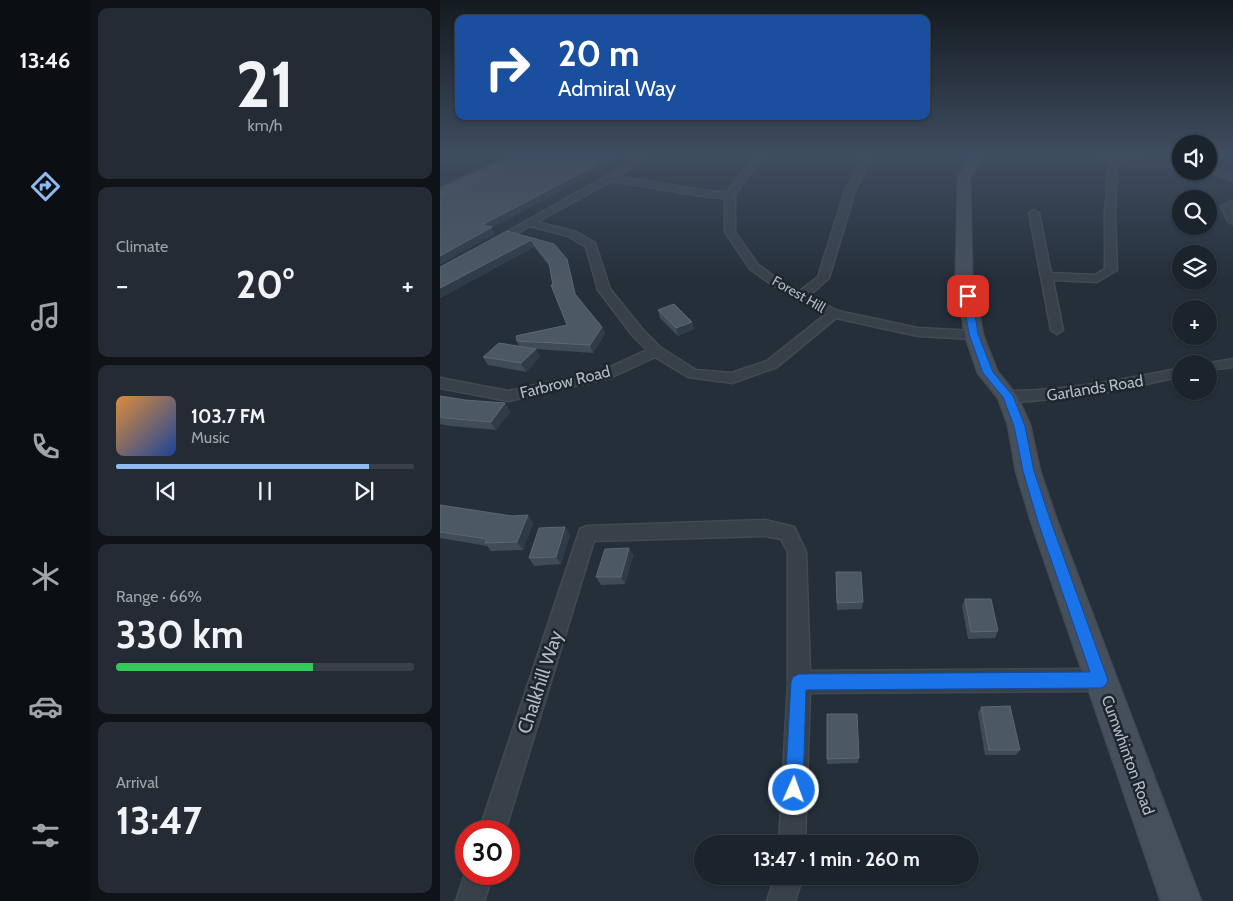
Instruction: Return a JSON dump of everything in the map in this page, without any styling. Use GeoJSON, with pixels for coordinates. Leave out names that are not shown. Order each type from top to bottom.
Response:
{"type":"FeatureCollection","features":[{"type":"Feature","properties":{"kind":"street"},"geometry":{"type":"LineString","coordinates":[[484,247],[575,197]]}},
{"type":"Feature","properties":{"kind":"street","name":"Forest Hill"},"geometry":{"type":"LineString","coordinates":[[730,197],[730,232],[754,267],[775,282],[834,314],[918,332],[974,334]]}},
{"type":"Feature","properties":{"kind":"street"},"geometry":{"type":"LineString","coordinates":[[800,296],[823,278],[848,197]]}},
{"type":"Feature","properties":{"kind":"street","name":"Cumwhinton Road"},"geometry":{"type":"LineString","coordinates":[[964,197],[964,277],[974,334],[988,373],[1008,396],[1019,426],[1028,471],[1044,522],[1181,901]]}},
{"type":"Feature","properties":{"kind":"street"},"geometry":{"type":"LineString","coordinates":[[1046,276],[1097,279],[1111,270],[1111,197]]}},
{"type":"Feature","properties":{"kind":"street"},"geometry":{"type":"LineString","coordinates":[[1233,203],[1226,206],[1233,221]]}},
{"type":"Feature","properties":{"kind":"street"},"geometry":{"type":"LineString","coordinates":[[1034,213],[1057,330]]}},
{"type":"Feature","properties":{"kind":"street"},"geometry":{"type":"LineString","coordinates":[[528,223],[572,234],[591,245],[604,290],[638,333],[656,350],[693,374],[732,378],[772,364],[834,314]]}},
{"type":"Feature","properties":{"kind":"street","name":"Farbrow Road"},"geometry":{"type":"LineString","coordinates":[[440,383],[508,396],[605,375],[656,350]]}},
{"type":"Feature","properties":{"kind":"street"},"geometry":{"type":"LineString","coordinates":[[1217,365],[1233,363]]}},
{"type":"Feature","properties":{"kind":"street","name":"Garlands Road"},"geometry":{"type":"LineString","coordinates":[[1008,396],[1034,397],[1114,387],[1172,374]]}},
{"type":"Feature","properties":{"kind":"street","name":"Chalkhill Way"},"geometry":{"type":"LineString","coordinates":[[496,820],[587,534],[765,528],[787,532],[797,552],[799,682]]}},
{"type":"Feature","properties":{"kind":"street"},"geometry":{"type":"LineString","coordinates":[[792,835],[799,682],[1101,680]]}},
{"type":"Feature","properties":{"kind":"street"},"geometry":{"type":"LineString","coordinates":[[470,901],[475,885]]}},
{"type":"Feature","properties":{"kind":"street"},"geometry":{"type":"LineString","coordinates":[[781,901],[786,885]]}},
{"type":"Feature","properties":{"kind":"building"},"geometry":{"type":"Polygon","coordinates":[[[535,197],[482,225],[492,227],[440,256],[440,198],[535,197]]]}},
{"type":"Feature","properties":{"kind":"building"},"geometry":{"type":"Polygon","coordinates":[[[507,231],[554,244],[567,259],[575,294],[602,327],[590,345],[517,341],[516,336],[567,325],[551,285],[553,285],[549,263],[531,240],[440,288],[440,267],[507,231]]]}},
{"type":"Feature","properties":{"kind":"building"},"geometry":{"type":"Polygon","coordinates":[[[674,304],[692,322],[676,328],[658,310],[674,304]]]}},
{"type":"Feature","properties":{"kind":"building"},"geometry":{"type":"Polygon","coordinates":[[[499,343],[536,349],[521,363],[483,357],[499,343]]]}},
{"type":"Feature","properties":{"kind":"building"},"geometry":{"type":"Polygon","coordinates":[[[440,396],[505,403],[491,422],[445,418],[440,417],[440,396]]]}},
{"type":"Feature","properties":{"kind":"building"},"geometry":{"type":"Polygon","coordinates":[[[440,505],[512,516],[528,515],[517,542],[485,543],[487,539],[440,532],[440,505]]]}},
{"type":"Feature","properties":{"kind":"building"},"geometry":{"type":"Polygon","coordinates":[[[565,527],[556,557],[529,558],[539,528],[565,527]]]}},
{"type":"Feature","properties":{"kind":"building"},"geometry":{"type":"Polygon","coordinates":[[[629,548],[621,577],[596,577],[605,549],[629,548]]]}},
{"type":"Feature","properties":{"kind":"building"},"geometry":{"type":"Polygon","coordinates":[[[836,572],[861,572],[863,602],[837,603],[836,572]]]}},
{"type":"Feature","properties":{"kind":"building"},"geometry":{"type":"Polygon","coordinates":[[[965,599],[991,599],[998,631],[971,632],[965,599]]]}},
{"type":"Feature","properties":{"kind":"building"},"geometry":{"type":"Polygon","coordinates":[[[1010,706],[1020,750],[989,750],[981,707],[1010,706]]]}},
{"type":"Feature","properties":{"kind":"building"},"geometry":{"type":"Polygon","coordinates":[[[827,714],[857,714],[859,758],[827,759],[827,714]]]}},
{"type":"Feature","properties":{"kind":"route"},"geometry":{"type":"LineString","coordinates":[[794,790],[799,682],[1101,680],[1044,522],[1028,471],[1019,426],[1008,396],[988,373],[974,334],[968,296]]}}]}
